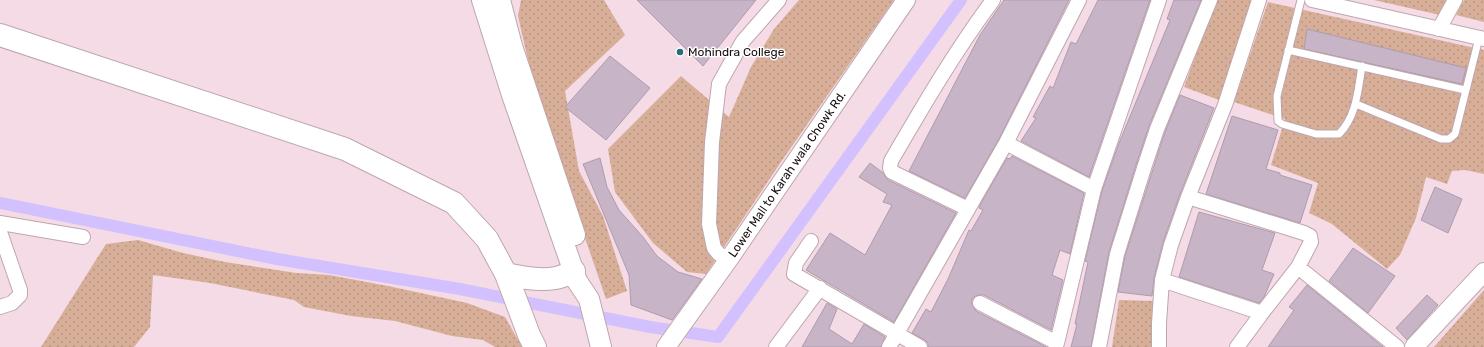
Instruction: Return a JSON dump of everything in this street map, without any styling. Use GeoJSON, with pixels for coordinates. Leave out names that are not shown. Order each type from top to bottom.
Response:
{"type":"FeatureCollection","features":[{"type":"Feature","properties":{"kind":"main road"},"geometry":{"type":"LineString","coordinates":[[482,0],[512,95],[577,281],[590,301]]}},
{"type":"Feature","properties":{"kind":"main road"},"geometry":{"type":"LineString","coordinates":[[500,0],[512,46],[590,279],[590,301],[601,347]]}},
{"type":"Feature","properties":{"kind":"main road"},"geometry":{"type":"LineString","coordinates":[[0,35],[344,149],[454,203],[487,240],[508,279],[535,347]]}},
{"type":"Feature","properties":{"kind":"main road"},"geometry":{"type":"LineString","coordinates":[[508,279],[520,277],[542,280],[558,278],[574,271]]}},
{"type":"Feature","properties":{"kind":"street"},"geometry":{"type":"LineString","coordinates":[[729,259],[719,254],[714,248],[709,224],[712,142],[719,84],[743,41],[779,0]]}},
{"type":"Feature","properties":{"kind":"street","name":"Lower Mall to Karah wala Chowk Rd."},"geometry":{"type":"LineString","coordinates":[[667,345],[729,259],[906,0]]}},
{"type":"Feature","properties":{"kind":"street"},"geometry":{"type":"LineString","coordinates":[[968,209],[892,172],[890,168],[891,161],[927,99],[976,22],[993,0]]}},
{"type":"Feature","properties":{"kind":"street"},"geometry":{"type":"LineString","coordinates":[[889,347],[1006,143],[1079,0]]}},
{"type":"Feature","properties":{"kind":"street"},"geometry":{"type":"LineString","coordinates":[[980,303],[1056,345],[1094,189],[1159,0]]}},
{"type":"Feature","properties":{"kind":"street"},"geometry":{"type":"LineString","coordinates":[[1099,347],[1118,254],[1144,168],[1157,129],[1210,0]]}},
{"type":"Feature","properties":{"kind":"street"},"geometry":{"type":"LineString","coordinates":[[1160,347],[1159,323],[1162,280],[1176,227],[1225,105],[1259,0]]}},
{"type":"Feature","properties":{"kind":"street"},"geometry":{"type":"LineString","coordinates":[[1312,0],[1481,39]]}},
{"type":"Feature","properties":{"kind":"street"},"geometry":{"type":"LineString","coordinates":[[1439,29],[1455,0]]}},
{"type":"Feature","properties":{"kind":"street"},"geometry":{"type":"LineString","coordinates":[[1006,143],[1094,189]]}},
{"type":"Feature","properties":{"kind":"street"},"geometry":{"type":"LineString","coordinates":[[1188,197],[1310,236],[1311,242],[1298,267],[1237,347]]}},
{"type":"Feature","properties":{"kind":"street"},"geometry":{"type":"LineString","coordinates":[[0,223],[83,237]]}},
{"type":"Feature","properties":{"kind":"street"},"geometry":{"type":"LineString","coordinates":[[0,232],[20,290],[20,295],[12,304],[0,307]]}},
{"type":"Feature","properties":{"kind":"street"},"geometry":{"type":"LineString","coordinates":[[811,241],[796,263],[794,274],[920,347]]}},
{"type":"Feature","properties":{"kind":"street"},"geometry":{"type":"LineString","coordinates":[[1298,267],[1397,347]]}},
{"type":"Feature","properties":{"kind":"street"},"geometry":{"type":"LineString","coordinates":[[1414,347],[1484,272]]}},
{"type":"Feature","properties":{"kind":"street"},"geometry":{"type":"LineString","coordinates":[[1162,280],[1262,313]]}},
{"type":"Feature","properties":{"kind":"street"},"geometry":{"type":"LineString","coordinates":[[776,347],[820,288]]}},
{"type":"Feature","properties":{"kind":"lane"},"geometry":{"type":"LineString","coordinates":[[1301,0],[1277,96],[1278,121],[1282,124],[1316,134],[1339,134],[1347,126],[1356,104],[1362,66]]}},
{"type":"Feature","properties":{"kind":"lane"},"geometry":{"type":"LineString","coordinates":[[1356,104],[1441,139],[1449,139],[1455,134],[1465,90],[1481,39]]}},
{"type":"Feature","properties":{"kind":"lane"},"geometry":{"type":"LineString","coordinates":[[1288,50],[1465,90]]}},
{"type":"Feature","properties":{"kind":"shaded area"},"geometry":{"type":"Polygon","coordinates":[[[521,0],[604,0],[625,35],[565,91],[579,171],[603,216],[627,291],[606,299],[536,95],[518,16],[521,0]]]}},
{"type":"Feature","properties":{"kind":"shaded area"},"geometry":{"type":"Polygon","coordinates":[[[799,0],[894,0],[783,159],[706,274],[687,272],[653,243],[615,192],[608,149],[681,76],[729,117],[751,67],[774,29],[799,0]]]}},
{"type":"Feature","properties":{"kind":"shaded area"},"geometry":{"type":"Polygon","coordinates":[[[1216,0],[1253,0],[1219,100],[1184,87],[1216,0]]]}},
{"type":"Feature","properties":{"kind":"shaded area"},"geometry":{"type":"Polygon","coordinates":[[[1374,0],[1448,0],[1440,15],[1374,0]]]}},
{"type":"Feature","properties":{"kind":"shaded area"},"geometry":{"type":"Polygon","coordinates":[[[1464,0],[1484,0],[1484,22],[1456,15],[1464,0]]]}},
{"type":"Feature","properties":{"kind":"shaded area"},"geometry":{"type":"Polygon","coordinates":[[[1268,2],[1484,50],[1484,174],[1465,170],[1452,171],[1447,184],[1426,177],[1416,218],[1400,255],[1387,269],[1332,224],[1309,213],[1318,183],[1271,165],[1285,119],[1234,102],[1268,2]]]}},
{"type":"Feature","properties":{"kind":"shaded area"},"geometry":{"type":"Polygon","coordinates":[[[138,240],[183,253],[225,262],[296,273],[329,275],[467,303],[505,317],[522,347],[495,347],[483,340],[452,336],[395,321],[351,316],[304,307],[294,300],[210,283],[153,275],[150,327],[134,347],[41,347],[106,244],[138,240]]]}},
{"type":"Feature","properties":{"kind":"shaded area"},"geometry":{"type":"Polygon","coordinates":[[[1484,290],[1484,347],[1434,347],[1484,290]]]}},
{"type":"Feature","properties":{"kind":"shaded area"},"geometry":{"type":"Polygon","coordinates":[[[1119,300],[1154,301],[1153,347],[1112,347],[1119,300]]]}},
{"type":"Feature","properties":{"kind":"building"},"geometry":{"type":"Polygon","coordinates":[[[637,0],[756,0],[703,66],[637,0]]]}},
{"type":"Feature","properties":{"kind":"building"},"geometry":{"type":"Polygon","coordinates":[[[1004,0],[1069,0],[999,139],[965,198],[909,171],[980,35],[1004,0]]]}},
{"type":"Feature","properties":{"kind":"building"},"geometry":{"type":"Polygon","coordinates":[[[1098,0],[1150,0],[1089,177],[1021,141],[1036,118],[1033,117],[1050,86],[1053,88],[1071,42],[1076,44],[1098,0]]]}},
{"type":"Feature","properties":{"kind":"building"},"geometry":{"type":"Polygon","coordinates":[[[1174,0],[1201,0],[1149,126],[1136,165],[1109,252],[1091,347],[1071,347],[1077,324],[1075,324],[1088,262],[1085,261],[1102,191],[1119,143],[1170,20],[1167,19],[1174,0]]]}},
{"type":"Feature","properties":{"kind":"building"},"geometry":{"type":"Polygon","coordinates":[[[1307,29],[1466,68],[1462,84],[1304,49],[1307,29]]]}},
{"type":"Feature","properties":{"kind":"building"},"geometry":{"type":"Polygon","coordinates":[[[610,56],[650,88],[606,140],[565,107],[610,56]]]}},
{"type":"Feature","properties":{"kind":"building"},"geometry":{"type":"Polygon","coordinates":[[[1180,95],[1214,108],[1163,242],[1154,278],[1152,296],[1118,292],[1125,256],[1165,132],[1180,95]]]}},
{"type":"Feature","properties":{"kind":"building"},"geometry":{"type":"Polygon","coordinates":[[[1232,116],[1278,130],[1266,169],[1312,185],[1300,223],[1206,194],[1232,116]]]}},
{"type":"Feature","properties":{"kind":"building"},"geometry":{"type":"Polygon","coordinates":[[[1012,156],[1084,193],[1070,254],[1060,250],[1052,275],[1063,280],[1051,330],[984,295],[975,296],[972,299],[972,304],[976,311],[1046,347],[928,347],[928,343],[925,340],[912,333],[926,309],[931,312],[948,279],[969,230],[971,231],[983,210],[979,208],[981,203],[1007,158],[1010,159],[1012,156]]]}},
{"type":"Feature","properties":{"kind":"building"},"geometry":{"type":"Polygon","coordinates":[[[600,158],[607,187],[619,210],[643,237],[657,256],[678,272],[702,279],[672,320],[631,305],[629,275],[583,164],[600,158]]]}},
{"type":"Feature","properties":{"kind":"building"},"geometry":{"type":"Polygon","coordinates":[[[870,163],[882,172],[888,180],[956,213],[894,322],[806,270],[830,233],[865,255],[892,205],[883,202],[887,194],[859,177],[870,163]]]}},
{"type":"Feature","properties":{"kind":"building"},"geometry":{"type":"Polygon","coordinates":[[[1435,187],[1462,199],[1448,233],[1421,220],[1435,187]]]}},
{"type":"Feature","properties":{"kind":"building"},"geometry":{"type":"Polygon","coordinates":[[[1199,212],[1275,233],[1262,270],[1274,274],[1264,297],[1259,303],[1179,277],[1199,212]]]}},
{"type":"Feature","properties":{"kind":"building"},"geometry":{"type":"Polygon","coordinates":[[[1353,248],[1395,276],[1368,313],[1329,281],[1353,248]]]}},
{"type":"Feature","properties":{"kind":"building"},"geometry":{"type":"Polygon","coordinates":[[[1307,285],[1383,347],[1268,347],[1294,310],[1289,307],[1307,285]]]}},
{"type":"Feature","properties":{"kind":"building"},"geometry":{"type":"Polygon","coordinates":[[[1427,295],[1438,305],[1407,340],[1396,328],[1427,295]]]}},
{"type":"Feature","properties":{"kind":"building"},"geometry":{"type":"Polygon","coordinates":[[[827,303],[837,309],[829,329],[852,344],[864,324],[885,337],[881,347],[802,347],[827,303]]]}},
{"type":"Feature","properties":{"kind":"waterway"},"geometry":{"type":"LineString","coordinates":[[0,203],[277,259],[460,289],[650,327],[718,337],[961,0]]}},
{"type":"Feature","properties":{"kind":"place","name":"Mohindra College"},"geometry":{"type":"Point","coordinates":[680,52]}}]}
